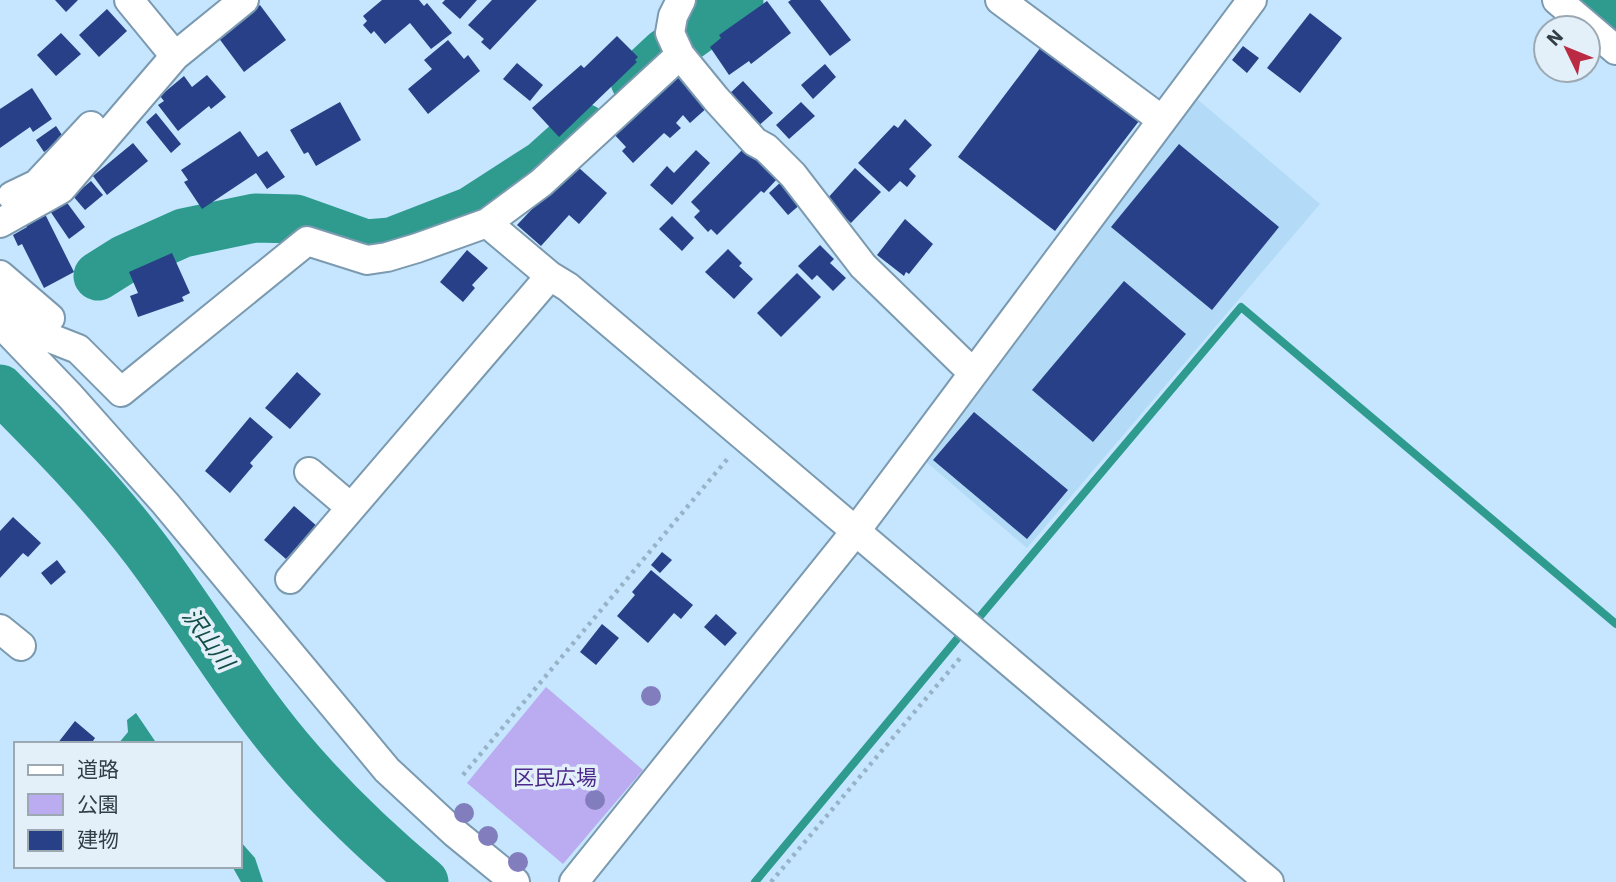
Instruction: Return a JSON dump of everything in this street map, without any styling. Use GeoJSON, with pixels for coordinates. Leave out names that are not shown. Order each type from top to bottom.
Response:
{"type":"FeatureCollection","features":[{"type":"Feature","properties":{"kind":"street"},"geometry":{"type":"LineString","coordinates":[[129,0],[175,56]]}},
{"type":"Feature","properties":{"kind":"street"},"geometry":{"type":"LineString","coordinates":[[0,223],[61,189],[175,56],[244,0]]}},
{"type":"Feature","properties":{"kind":"street"},"geometry":{"type":"LineString","coordinates":[[681,0],[673,16],[675,44],[716,99],[755,142],[766,148],[793,174],[863,266],[972,372]]}},
{"type":"Feature","properties":{"kind":"street"},"geometry":{"type":"LineString","coordinates":[[1000,0],[1162,120]]}},
{"type":"Feature","properties":{"kind":"street"},"geometry":{"type":"LineString","coordinates":[[1557,0],[1616,50]]}},
{"type":"Feature","properties":{"kind":"street"},"geometry":{"type":"LineString","coordinates":[[574,882],[855,531],[1162,120],[1244,3]]}},
{"type":"Feature","properties":{"kind":"street"},"geometry":{"type":"LineString","coordinates":[[0,275],[55,323],[121,392],[307,241],[367,260],[417,248],[487,223],[541,183],[675,44]]}},
{"type":"Feature","properties":{"kind":"street"},"geometry":{"type":"LineString","coordinates":[[0,201],[37,184],[119,96],[139,97]]}},
{"type":"Feature","properties":{"kind":"street"},"geometry":{"type":"LineString","coordinates":[[487,223],[568,288],[1269,882]]}},
{"type":"Feature","properties":{"kind":"street"},"geometry":{"type":"LineString","coordinates":[[290,579],[550,276]]}},
{"type":"Feature","properties":{"kind":"street"},"geometry":{"type":"LineString","coordinates":[[0,303],[50,338],[78,349]]}},
{"type":"Feature","properties":{"kind":"street"},"geometry":{"type":"LineString","coordinates":[[0,323],[166,503],[387,770],[455,833],[515,882]]}},
{"type":"Feature","properties":{"kind":"street"},"geometry":{"type":"LineString","coordinates":[[309,472],[350,507]]}},
{"type":"Feature","properties":{"kind":"path"},"geometry":{"type":"LineString","coordinates":[[463,775],[745,438]]}},
{"type":"Feature","properties":{"kind":"path"},"geometry":{"type":"LineString","coordinates":[[771,882],[978,637]]}},
{"type":"Feature","properties":{"kind":"shaded area"},"geometry":{"type":"Polygon","coordinates":[[[1196,98],[1320,204],[1027,548],[924,460],[1196,98]]]}},
{"type":"Feature","properties":{"kind":"shaded area"},"geometry":{"type":"Polygon","coordinates":[[[136,713],[156,742],[120,742],[128,732],[127,720],[136,713]]]}},
{"type":"Feature","properties":{"kind":"shaded area"},"geometry":{"type":"Polygon","coordinates":[[[242,843],[255,858],[263,882],[241,882],[233,868],[242,868],[242,843]]]}},
{"type":"Feature","properties":{"kind":"green space","name":"区民広場"},"geometry":{"type":"Polygon","coordinates":[[[546,687],[643,770],[563,864],[467,783],[546,687]]]}},
{"type":"Feature","properties":{"kind":"building"},"geometry":{"type":"Polygon","coordinates":[[[55,0],[78,0],[66,12],[55,0]]]}},
{"type":"Feature","properties":{"kind":"building"},"geometry":{"type":"Polygon","coordinates":[[[382,0],[419,0],[424,6],[427,3],[452,33],[431,49],[410,23],[385,44],[374,31],[371,34],[363,25],[367,21],[363,16],[382,0]]]}},
{"type":"Feature","properties":{"kind":"building"},"geometry":{"type":"Polygon","coordinates":[[[445,0],[477,0],[460,19],[442,3],[445,0]]]}},
{"type":"Feature","properties":{"kind":"building"},"geometry":{"type":"Polygon","coordinates":[[[492,0],[537,0],[490,50],[481,42],[484,39],[468,25],[492,0]]]}},
{"type":"Feature","properties":{"kind":"building"},"geometry":{"type":"Polygon","coordinates":[[[820,0],[851,40],[830,56],[788,2],[820,0]]]}},
{"type":"Feature","properties":{"kind":"building"},"geometry":{"type":"Polygon","coordinates":[[[767,1],[791,33],[751,64],[749,61],[729,75],[710,47],[721,38],[719,35],[767,1]]]}},
{"type":"Feature","properties":{"kind":"building"},"geometry":{"type":"Polygon","coordinates":[[[260,5],[286,40],[244,72],[218,37],[260,5]]]}},
{"type":"Feature","properties":{"kind":"building"},"geometry":{"type":"Polygon","coordinates":[[[107,9],[127,31],[99,57],[79,35],[107,9]]]}},
{"type":"Feature","properties":{"kind":"building"},"geometry":{"type":"Polygon","coordinates":[[[1310,13],[1342,38],[1300,93],[1267,68],[1310,13]]]}},
{"type":"Feature","properties":{"kind":"building"},"geometry":{"type":"Polygon","coordinates":[[[61,33],[81,54],[56,76],[37,55],[61,33]]]}},
{"type":"Feature","properties":{"kind":"building"},"geometry":{"type":"Polygon","coordinates":[[[617,36],[638,57],[635,60],[637,62],[559,137],[532,108],[581,65],[584,68],[617,36]]]}},
{"type":"Feature","properties":{"kind":"building"},"geometry":{"type":"Polygon","coordinates":[[[448,40],[464,59],[468,55],[480,71],[428,114],[408,89],[432,69],[424,60],[448,40]]]}},
{"type":"Feature","properties":{"kind":"building"},"geometry":{"type":"Polygon","coordinates":[[[1243,46],[1259,58],[1247,73],[1232,60],[1243,46]]]}},
{"type":"Feature","properties":{"kind":"building"},"geometry":{"type":"Polygon","coordinates":[[[1041,47],[1139,121],[1055,231],[958,157],[1041,47]]]}},
{"type":"Feature","properties":{"kind":"building"},"geometry":{"type":"Polygon","coordinates":[[[517,63],[543,85],[530,101],[503,79],[517,63]]]}},
{"type":"Feature","properties":{"kind":"building"},"geometry":{"type":"Polygon","coordinates":[[[825,64],[836,77],[813,99],[801,85],[825,64]]]}},
{"type":"Feature","properties":{"kind":"building"},"geometry":{"type":"Polygon","coordinates":[[[676,71],[709,106],[690,123],[683,115],[676,123],[681,128],[670,138],[664,133],[633,163],[622,151],[626,147],[612,132],[676,71]]]}},
{"type":"Feature","properties":{"kind":"building"},"geometry":{"type":"Polygon","coordinates":[[[207,75],[226,97],[211,109],[209,106],[178,131],[158,105],[164,101],[160,96],[184,76],[192,87],[207,75]]]}},
{"type":"Feature","properties":{"kind":"building"},"geometry":{"type":"Polygon","coordinates":[[[743,81],[773,113],[756,128],[727,96],[743,81]]]}},
{"type":"Feature","properties":{"kind":"building"},"geometry":{"type":"Polygon","coordinates":[[[32,88],[52,119],[33,132],[30,127],[0,148],[0,109],[32,88]]]}},
{"type":"Feature","properties":{"kind":"building"},"geometry":{"type":"Polygon","coordinates":[[[340,102],[361,140],[316,166],[308,152],[304,154],[290,130],[340,102]]]}},
{"type":"Feature","properties":{"kind":"building"},"geometry":{"type":"Polygon","coordinates":[[[801,102],[815,116],[789,139],[776,125],[801,102]]]}},
{"type":"Feature","properties":{"kind":"building"},"geometry":{"type":"Polygon","coordinates":[[[156,113],[181,144],[171,153],[146,122],[156,113]]]}},
{"type":"Feature","properties":{"kind":"building"},"geometry":{"type":"Polygon","coordinates":[[[905,119],[932,145],[909,169],[916,176],[907,187],[900,181],[889,192],[858,163],[894,125],[898,128],[905,119]]]}},
{"type":"Feature","properties":{"kind":"building"},"geometry":{"type":"Polygon","coordinates":[[[56,126],[64,138],[44,152],[36,140],[56,126]]]}},
{"type":"Feature","properties":{"kind":"building"},"geometry":{"type":"Polygon","coordinates":[[[240,131],[258,157],[267,151],[285,177],[267,189],[256,173],[202,209],[184,182],[188,180],[181,170],[240,131]]]}},
{"type":"Feature","properties":{"kind":"building"},"geometry":{"type":"Polygon","coordinates":[[[133,143],[148,161],[107,195],[93,176],[133,143]]]}},
{"type":"Feature","properties":{"kind":"building"},"geometry":{"type":"Polygon","coordinates":[[[1179,144],[1279,227],[1212,310],[1111,227],[1179,144]]]}},
{"type":"Feature","properties":{"kind":"building"},"geometry":{"type":"Polygon","coordinates":[[[746,146],[778,178],[764,193],[761,191],[717,235],[711,229],[708,232],[694,217],[700,211],[691,202],[746,146]]]}},
{"type":"Feature","properties":{"kind":"building"},"geometry":{"type":"Polygon","coordinates":[[[696,150],[710,163],[672,205],[650,185],[667,166],[674,173],[696,150]]]}},
{"type":"Feature","properties":{"kind":"building"},"geometry":{"type":"Polygon","coordinates":[[[578,167],[607,193],[579,224],[569,215],[541,246],[517,225],[563,176],[567,180],[578,167]]]}},
{"type":"Feature","properties":{"kind":"building"},"geometry":{"type":"Polygon","coordinates":[[[855,168],[881,192],[851,223],[826,200],[855,168]]]}},
{"type":"Feature","properties":{"kind":"building"},"geometry":{"type":"Polygon","coordinates":[[[783,180],[802,203],[788,215],[769,193],[783,180]]]}},
{"type":"Feature","properties":{"kind":"building"},"geometry":{"type":"Polygon","coordinates":[[[91,181],[103,195],[85,210],[73,196],[91,181]]]}},
{"type":"Feature","properties":{"kind":"building"},"geometry":{"type":"Polygon","coordinates":[[[65,200],[85,227],[69,239],[50,211],[65,200]]]}},
{"type":"Feature","properties":{"kind":"building"},"geometry":{"type":"Polygon","coordinates":[[[45,214],[74,272],[44,288],[22,244],[18,246],[13,235],[45,214]]]}},
{"type":"Feature","properties":{"kind":"building"},"geometry":{"type":"Polygon","coordinates":[[[672,216],[694,238],[682,251],[659,229],[672,216]]]}},
{"type":"Feature","properties":{"kind":"building"},"geometry":{"type":"Polygon","coordinates":[[[905,219],[933,244],[909,274],[906,272],[904,276],[877,255],[905,219]]]}},
{"type":"Feature","properties":{"kind":"building"},"geometry":{"type":"Polygon","coordinates":[[[820,245],[834,259],[830,263],[846,278],[833,291],[817,275],[812,280],[798,266],[820,245]]]}},
{"type":"Feature","properties":{"kind":"building"},"geometry":{"type":"Polygon","coordinates":[[[728,249],[742,263],[739,266],[753,279],[734,299],[705,272],[728,249]]]}},
{"type":"Feature","properties":{"kind":"building"},"geometry":{"type":"Polygon","coordinates":[[[467,250],[488,268],[472,285],[475,288],[463,302],[440,282],[467,250]]]}},
{"type":"Feature","properties":{"kind":"building"},"geometry":{"type":"Polygon","coordinates":[[[172,253],[190,293],[182,297],[184,301],[138,317],[130,296],[138,293],[129,272],[172,253]]]}},
{"type":"Feature","properties":{"kind":"building"},"geometry":{"type":"Polygon","coordinates":[[[797,273],[821,297],[781,337],[757,313],[797,273]]]}},
{"type":"Feature","properties":{"kind":"building"},"geometry":{"type":"Polygon","coordinates":[[[1124,281],[1186,334],[1093,442],[1032,390],[1124,281]]]}},
{"type":"Feature","properties":{"kind":"building"},"geometry":{"type":"Polygon","coordinates":[[[297,372],[321,394],[290,429],[265,408],[297,372]]]}},
{"type":"Feature","properties":{"kind":"building"},"geometry":{"type":"Polygon","coordinates":[[[974,412],[1068,490],[1027,539],[933,460],[974,412]]]}},
{"type":"Feature","properties":{"kind":"building"},"geometry":{"type":"Polygon","coordinates":[[[250,417],[273,437],[250,463],[253,466],[230,493],[205,471],[250,417]]]}},
{"type":"Feature","properties":{"kind":"building"},"geometry":{"type":"Polygon","coordinates":[[[294,506],[318,527],[298,550],[296,548],[286,559],[264,540],[294,506]]]}},
{"type":"Feature","properties":{"kind":"building"},"geometry":{"type":"Polygon","coordinates":[[[13,517],[41,543],[28,557],[23,553],[0,578],[0,531],[13,517]]]}},
{"type":"Feature","properties":{"kind":"building"},"geometry":{"type":"Polygon","coordinates":[[[662,552],[672,560],[660,573],[651,565],[662,552]]]}},
{"type":"Feature","properties":{"kind":"building"},"geometry":{"type":"Polygon","coordinates":[[[57,560],[66,572],[51,585],[41,573],[57,560]]]}},
{"type":"Feature","properties":{"kind":"building"},"geometry":{"type":"Polygon","coordinates":[[[651,570],[693,605],[681,619],[674,613],[648,643],[617,616],[635,595],[632,592],[651,570]]]}},
{"type":"Feature","properties":{"kind":"building"},"geometry":{"type":"Polygon","coordinates":[[[716,614],[737,633],[725,646],[704,627],[716,614]]]}},
{"type":"Feature","properties":{"kind":"building"},"geometry":{"type":"Polygon","coordinates":[[[602,624],[619,638],[596,665],[580,652],[602,624]]]}},
{"type":"Feature","properties":{"kind":"building"},"geometry":{"type":"Polygon","coordinates":[[[75,721],[95,738],[92,742],[59,742],[75,721]]]}},
{"type":"Feature","properties":{"kind":"waterway"},"geometry":{"type":"LineString","coordinates":[[635,81],[665,53],[739,0]]}},
{"type":"Feature","properties":{"kind":"waterway"},"geometry":{"type":"LineString","coordinates":[[1586,0],[1616,25]]}},
{"type":"Feature","properties":{"kind":"waterway"},"geometry":{"type":"LineString","coordinates":[[98,276],[125,259],[183,233],[255,218],[296,219],[366,244],[391,242],[471,211],[544,164],[584,128]]}},
{"type":"Feature","properties":{"kind":"waterway"},"geometry":{"type":"LineString","coordinates":[[977,620],[1241,307],[1616,624]]}},
{"type":"Feature","properties":{"kind":"waterway","name":"沢山川"},"geometry":{"type":"LineString","coordinates":[[0,389],[76,467],[129,529],[288,748],[353,818],[424,882]]}},
{"type":"Feature","properties":{"kind":"waterway"},"geometry":{"type":"LineString","coordinates":[[755,882],[957,639]]}}]}
